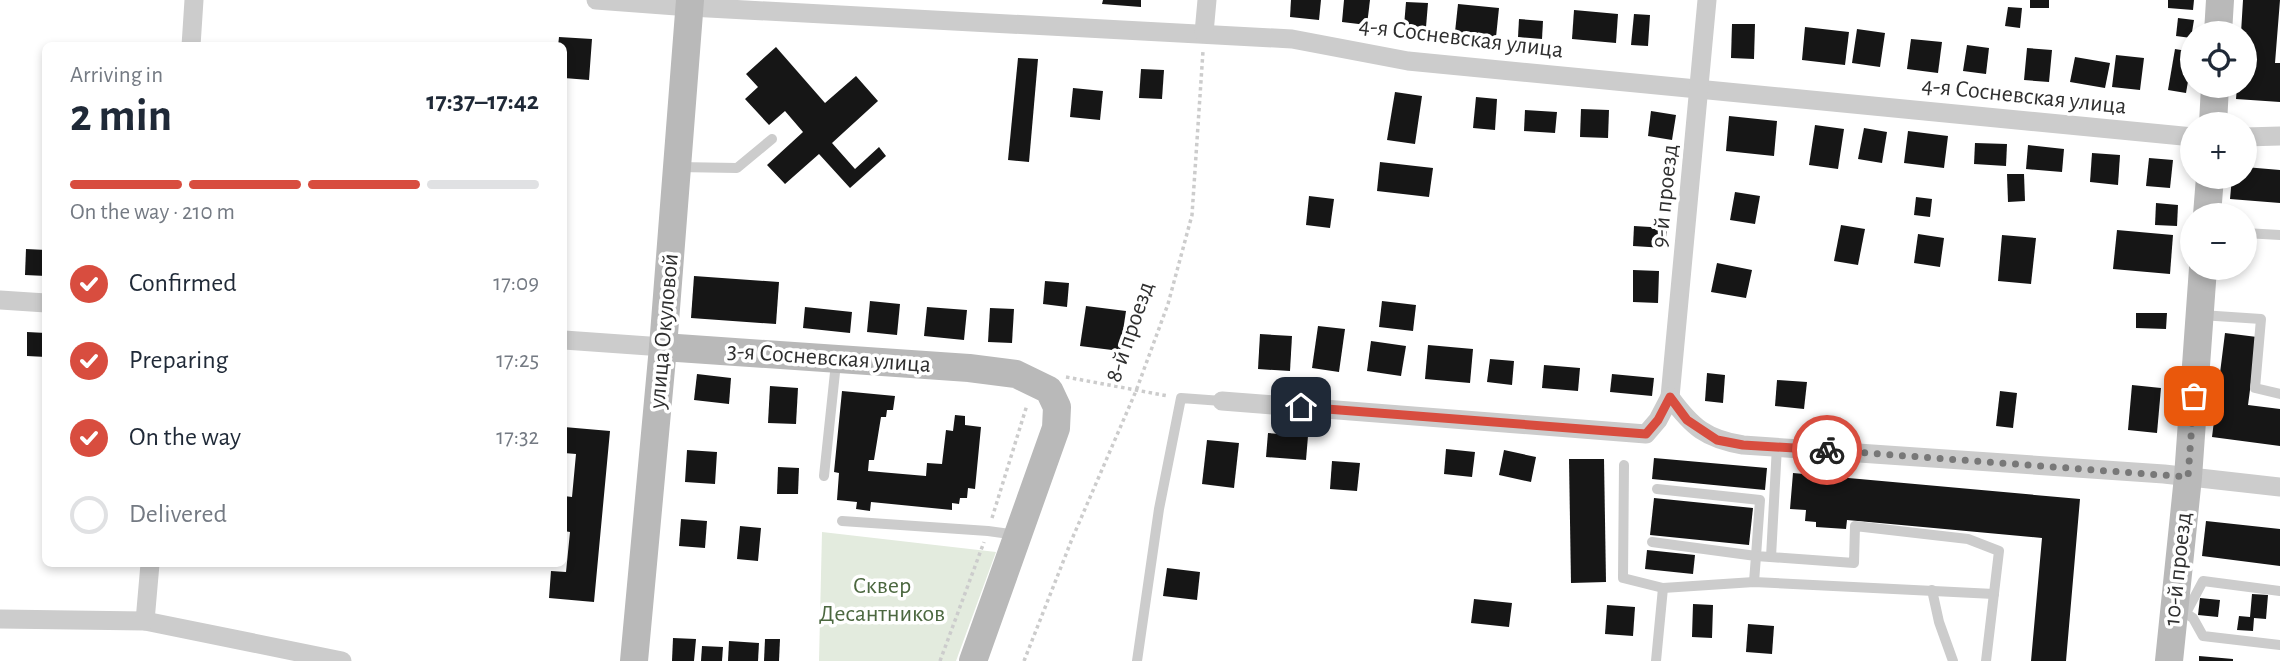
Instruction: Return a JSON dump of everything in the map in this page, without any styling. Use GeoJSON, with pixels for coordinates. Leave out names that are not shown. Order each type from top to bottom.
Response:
{"type":"FeatureCollection","features":[{"type":"Feature","properties":{"kind":"main road"},"geometry":{"type":"LineString","coordinates":[[2219,21],[2220,0]]}},
{"type":"Feature","properties":{"kind":"main road","name":"улица Окуловой"},"geometry":{"type":"LineString","coordinates":[[634,661],[663,347],[690,4]]}},
{"type":"Feature","properties":{"kind":"main road","name":"10-й проезд"},"geometry":{"type":"LineString","coordinates":[[2169,661],[2180,609],[2202,280]]}},
{"type":"Feature","properties":{"kind":"main road","name":"3-я Сосневская улица"},"geometry":{"type":"LineString","coordinates":[[663,347],[969,368],[1016,374],[1049,390],[1057,407],[1056,428],[1017,536]]}},
{"type":"Feature","properties":{"kind":"main road"},"geometry":{"type":"LineString","coordinates":[[972,661],[1017,536]]}},
{"type":"Feature","properties":{"kind":"street"},"geometry":{"type":"LineString","coordinates":[[191,42],[194,0]]}},
{"type":"Feature","properties":{"kind":"street","name":"4-я Сосневская улица"},"geometry":{"type":"LineString","coordinates":[[596,0],[1292,39],[1408,61],[2180,136]]}},
{"type":"Feature","properties":{"kind":"street"},"geometry":{"type":"LineString","coordinates":[[1204,33],[1207,0]]}},
{"type":"Feature","properties":{"kind":"street","name":"9-й проезд"},"geometry":{"type":"LineString","coordinates":[[1670,397],[1707,0]]}},
{"type":"Feature","properties":{"kind":"street"},"geometry":{"type":"LineString","coordinates":[[2257,137],[2280,136]]}},
{"type":"Feature","properties":{"kind":"street"},"geometry":{"type":"LineString","coordinates":[[0,300],[42,303]]}},
{"type":"Feature","properties":{"kind":"street","name":"3-я Сосневская улица"},"geometry":{"type":"LineString","coordinates":[[567,340],[663,347]]}},
{"type":"Feature","properties":{"kind":"street"},"geometry":{"type":"LineString","coordinates":[[1222,401],[1646,434],[1658,420],[1670,397],[1687,420],[1717,440],[1743,445],[2188,477],[2280,487]]}},
{"type":"Feature","properties":{"kind":"street"},"geometry":{"type":"LineString","coordinates":[[145,621],[150,567]]}},
{"type":"Feature","properties":{"kind":"street"},"geometry":{"type":"LineString","coordinates":[[0,619],[145,621],[342,661]]}},
{"type":"Feature","properties":{"kind":"lane"},"geometry":{"type":"LineString","coordinates":[[677,167],[737,168],[772,139]]}},
{"type":"Feature","properties":{"kind":"lane"},"geometry":{"type":"LineString","coordinates":[[2257,234],[2280,235]]}},
{"type":"Feature","properties":{"kind":"lane"},"geometry":{"type":"LineString","coordinates":[[2199,314],[2260,319],[2255,388],[2280,394]]}},
{"type":"Feature","properties":{"kind":"lane"},"geometry":{"type":"LineString","coordinates":[[824,476],[837,359]]}},
{"type":"Feature","properties":{"kind":"lane"},"geometry":{"type":"LineString","coordinates":[[1137,661],[1159,509],[1181,398],[1222,401]]}},
{"type":"Feature","properties":{"kind":"lane"},"geometry":{"type":"LineString","coordinates":[[1771,557],[1777,446]]}},
{"type":"Feature","properties":{"kind":"lane"},"geometry":{"type":"LineString","coordinates":[[1623,465],[1623,578],[1663,588],[1754,582],[1994,594]]}},
{"type":"Feature","properties":{"kind":"lane"},"geometry":{"type":"LineString","coordinates":[[1657,489],[1760,499],[1754,582]]}},
{"type":"Feature","properties":{"kind":"lane"},"geometry":{"type":"LineString","coordinates":[[842,521],[988,531],[1017,536]]}},
{"type":"Feature","properties":{"kind":"lane"},"geometry":{"type":"LineString","coordinates":[[1652,542],[1756,556],[1854,563],[1855,526],[1968,539],[1999,551],[1986,661]]}},
{"type":"Feature","properties":{"kind":"lane"},"geometry":{"type":"LineString","coordinates":[[2280,591],[2203,581],[2180,609],[2193,618],[2203,636],[2280,645]]}},
{"type":"Feature","properties":{"kind":"lane"},"geometry":{"type":"LineString","coordinates":[[1656,661],[1663,588]]}},
{"type":"Feature","properties":{"kind":"lane"},"geometry":{"type":"LineString","coordinates":[[1932,590],[1939,622],[1953,661]]}},
{"type":"Feature","properties":{"kind":"path","name":"8-й проезд"},"geometry":{"type":"LineString","coordinates":[[1024,661],[1072,539],[1136,391],[1168,304],[1192,215],[1204,33]]}},
{"type":"Feature","properties":{"kind":"path"},"geometry":{"type":"LineString","coordinates":[[1062,377],[1181,398]]}},
{"type":"Feature","properties":{"kind":"green space","name":"Сквер Десантников"},"geometry":{"type":"Polygon","coordinates":[[[822,532],[996,552],[956,661],[819,661],[822,532]]]}},
{"type":"Feature","properties":{"kind":"building"},"geometry":{"type":"Polygon","coordinates":[[[1103,0],[1141,0],[1141,7],[1102,4],[1103,0]]]}},
{"type":"Feature","properties":{"kind":"building"},"geometry":{"type":"Polygon","coordinates":[[[1291,0],[1321,0],[1319,20],[1290,17],[1291,0]]]}},
{"type":"Feature","properties":{"kind":"building"},"geometry":{"type":"Polygon","coordinates":[[[1344,0],[1370,0],[1367,25],[1342,22],[1344,0]]]}},
{"type":"Feature","properties":{"kind":"building"},"geometry":{"type":"Polygon","coordinates":[[[2030,0],[2049,0],[2049,8],[2030,8],[2030,0]]]}},
{"type":"Feature","properties":{"kind":"building"},"geometry":{"type":"Polygon","coordinates":[[[2168,0],[2194,0],[2193,10],[2168,8],[2168,0]]]}},
{"type":"Feature","properties":{"kind":"building"},"geometry":{"type":"Polygon","coordinates":[[[2243,0],[2280,0],[2275,63],[2280,63],[2280,102],[2236,99],[2257,98],[2257,21],[2242,21],[2243,0]]]}},
{"type":"Feature","properties":{"kind":"building"},"geometry":{"type":"Polygon","coordinates":[[[1406,2],[1428,3],[1426,27],[1404,26],[1406,2]]]}},
{"type":"Feature","properties":{"kind":"building"},"geometry":{"type":"Polygon","coordinates":[[[1458,4],[1499,8],[1496,37],[1455,32],[1458,4]]]}},
{"type":"Feature","properties":{"kind":"building"},"geometry":{"type":"Polygon","coordinates":[[[2008,7],[2022,8],[2020,28],[2005,26],[2008,7]]]}},
{"type":"Feature","properties":{"kind":"building"},"geometry":{"type":"Polygon","coordinates":[[[1574,10],[1618,14],[1616,43],[1572,39],[1574,10]]]}},
{"type":"Feature","properties":{"kind":"building"},"geometry":{"type":"Polygon","coordinates":[[[1634,14],[1650,15],[1648,46],[1631,45],[1634,14]]]}},
{"type":"Feature","properties":{"kind":"building"},"geometry":{"type":"Polygon","coordinates":[[[2178,18],[2194,20],[2180,21],[2180,37],[2176,36],[2178,18]]]}},
{"type":"Feature","properties":{"kind":"building"},"geometry":{"type":"Polygon","coordinates":[[[1519,19],[1543,21],[1542,39],[1518,37],[1519,19]]]}},
{"type":"Feature","properties":{"kind":"building"},"geometry":{"type":"Polygon","coordinates":[[[1732,24],[1755,24],[1754,59],[1731,58],[1732,24]]]}},
{"type":"Feature","properties":{"kind":"building"},"geometry":{"type":"Polygon","coordinates":[[[1805,27],[1849,32],[1845,65],[1802,60],[1805,27]]]}},
{"type":"Feature","properties":{"kind":"building"},"geometry":{"type":"Polygon","coordinates":[[[1857,29],[1885,33],[1880,67],[1852,63],[1857,29]]]}},
{"type":"Feature","properties":{"kind":"building"},"geometry":{"type":"Polygon","coordinates":[[[559,37],[592,39],[589,80],[567,78],[567,42],[558,42],[559,37]]]}},
{"type":"Feature","properties":{"kind":"building"},"geometry":{"type":"Polygon","coordinates":[[[1911,39],[1942,42],[1938,73],[1907,69],[1911,39]]]}},
{"type":"Feature","properties":{"kind":"building"},"geometry":{"type":"Polygon","coordinates":[[[1967,45],[1989,48],[1986,74],[1963,71],[1967,45]]]}},
{"type":"Feature","properties":{"kind":"building"},"geometry":{"type":"Polygon","coordinates":[[[776,47],[825,103],[856,76],[878,101],[832,143],[855,169],[879,147],[886,156],[850,188],[819,154],[785,184],[767,165],[803,132],[785,111],[769,125],[745,99],[758,87],[746,74],[776,47]]]}},
{"type":"Feature","properties":{"kind":"building"},"geometry":{"type":"Polygon","coordinates":[[[2027,48],[2052,50],[2049,82],[2024,80],[2027,48]]]}},
{"type":"Feature","properties":{"kind":"building"},"geometry":{"type":"Polygon","coordinates":[[[2175,49],[2180,50],[2180,92],[2168,90],[2175,49]]]}},
{"type":"Feature","properties":{"kind":"building"},"geometry":{"type":"Polygon","coordinates":[[[2116,55],[2144,58],[2140,90],[2112,87],[2116,55]]]}},
{"type":"Feature","properties":{"kind":"building"},"geometry":{"type":"Polygon","coordinates":[[[2075,57],[2110,63],[2105,88],[2070,82],[2075,57]]]}},
{"type":"Feature","properties":{"kind":"building"},"geometry":{"type":"Polygon","coordinates":[[[1018,58],[1038,59],[1029,162],[1008,160],[1018,58]]]}},
{"type":"Feature","properties":{"kind":"building"},"geometry":{"type":"Polygon","coordinates":[[[1141,69],[1164,70],[1162,99],[1139,98],[1141,69]]]}},
{"type":"Feature","properties":{"kind":"building"},"geometry":{"type":"Polygon","coordinates":[[[1073,88],[1103,91],[1100,120],[1070,117],[1073,88]]]}},
{"type":"Feature","properties":{"kind":"building"},"geometry":{"type":"Polygon","coordinates":[[[1395,92],[1422,96],[1415,144],[1387,140],[1395,92]]]}},
{"type":"Feature","properties":{"kind":"building"},"geometry":{"type":"Polygon","coordinates":[[[1476,97],[1497,99],[1495,130],[1473,128],[1476,97]]]}},
{"type":"Feature","properties":{"kind":"building"},"geometry":{"type":"Polygon","coordinates":[[[1581,109],[1609,110],[1608,138],[1580,137],[1581,109]]]}},
{"type":"Feature","properties":{"kind":"building"},"geometry":{"type":"Polygon","coordinates":[[[1525,110],[1557,112],[1555,133],[1524,131],[1525,110]]]}},
{"type":"Feature","properties":{"kind":"building"},"geometry":{"type":"Polygon","coordinates":[[[1651,111],[1676,115],[1672,140],[1648,136],[1651,111]]]}},
{"type":"Feature","properties":{"kind":"building"},"geometry":{"type":"Polygon","coordinates":[[[1729,116],[1777,121],[1774,156],[1726,151],[1729,116]]]}},
{"type":"Feature","properties":{"kind":"building"},"geometry":{"type":"Polygon","coordinates":[[[1815,125],[1844,129],[1838,169],[1809,165],[1815,125]]]}},
{"type":"Feature","properties":{"kind":"building"},"geometry":{"type":"Polygon","coordinates":[[[1864,128],[1887,132],[1882,163],[1858,159],[1864,128]]]}},
{"type":"Feature","properties":{"kind":"building"},"geometry":{"type":"Polygon","coordinates":[[[1908,131],[1948,136],[1944,168],[1904,163],[1908,131]]]}},
{"type":"Feature","properties":{"kind":"building"},"geometry":{"type":"Polygon","coordinates":[[[1975,143],[2007,144],[2006,166],[1974,164],[1975,143]]]}},
{"type":"Feature","properties":{"kind":"building"},"geometry":{"type":"Polygon","coordinates":[[[2028,145],[2064,149],[2062,172],[2026,169],[2028,145]]]}},
{"type":"Feature","properties":{"kind":"building"},"geometry":{"type":"Polygon","coordinates":[[[2092,153],[2120,155],[2118,185],[2090,182],[2092,153]]]}},
{"type":"Feature","properties":{"kind":"building"},"geometry":{"type":"Polygon","coordinates":[[[2149,158],[2173,160],[2170,188],[2146,186],[2149,158]]]}},
{"type":"Feature","properties":{"kind":"building"},"geometry":{"type":"Polygon","coordinates":[[[1380,162],[1433,168],[1429,197],[1377,191],[1380,162]]]}},
{"type":"Feature","properties":{"kind":"building"},"geometry":{"type":"Polygon","coordinates":[[[2257,168],[2280,170],[2280,203],[2230,199],[2231,189],[2257,189],[2257,168]]]}},
{"type":"Feature","properties":{"kind":"building"},"geometry":{"type":"Polygon","coordinates":[[[2007,174],[2024,174],[2025,201],[2008,202],[2007,174]]]}},
{"type":"Feature","properties":{"kind":"building"},"geometry":{"type":"Polygon","coordinates":[[[1735,192],[1760,196],[1755,224],[1730,220],[1735,192]]]}},
{"type":"Feature","properties":{"kind":"building"},"geometry":{"type":"Polygon","coordinates":[[[1309,196],[1334,199],[1330,228],[1306,225],[1309,196]]]}},
{"type":"Feature","properties":{"kind":"building"},"geometry":{"type":"Polygon","coordinates":[[[1916,197],[1932,199],[1930,217],[1914,215],[1916,197]]]}},
{"type":"Feature","properties":{"kind":"building"},"geometry":{"type":"Polygon","coordinates":[[[2156,203],[2178,205],[2177,226],[2155,225],[2156,203]]]}},
{"type":"Feature","properties":{"kind":"building"},"geometry":{"type":"Polygon","coordinates":[[[1841,225],[1865,229],[1858,265],[1834,261],[1841,225]]]}},
{"type":"Feature","properties":{"kind":"building"},"geometry":{"type":"Polygon","coordinates":[[[1634,226],[1667,228],[1665,248],[1633,246],[1634,226]]]}},
{"type":"Feature","properties":{"kind":"building"},"geometry":{"type":"Polygon","coordinates":[[[2117,230],[2173,235],[2170,274],[2113,269],[2117,230]]]}},
{"type":"Feature","properties":{"kind":"building"},"geometry":{"type":"Polygon","coordinates":[[[1918,234],[1944,238],[1940,267],[1914,263],[1918,234]]]}},
{"type":"Feature","properties":{"kind":"building"},"geometry":{"type":"Polygon","coordinates":[[[2002,235],[2036,238],[2031,284],[1998,281],[2002,235]]]}},
{"type":"Feature","properties":{"kind":"building"},"geometry":{"type":"Polygon","coordinates":[[[26,249],[42,250],[42,276],[25,275],[26,249]]]}},
{"type":"Feature","properties":{"kind":"building"},"geometry":{"type":"Polygon","coordinates":[[[1717,263],[1752,270],[1746,298],[1711,292],[1717,263]]]}},
{"type":"Feature","properties":{"kind":"building"},"geometry":{"type":"Polygon","coordinates":[[[1633,270],[1659,271],[1658,303],[1633,302],[1633,270]]]}},
{"type":"Feature","properties":{"kind":"building"},"geometry":{"type":"Polygon","coordinates":[[[694,276],[779,282],[776,324],[691,318],[694,276]]]}},
{"type":"Feature","properties":{"kind":"building"},"geometry":{"type":"Polygon","coordinates":[[[1045,281],[1069,283],[1067,307],[1043,304],[1045,281]]]}},
{"type":"Feature","properties":{"kind":"building"},"geometry":{"type":"Polygon","coordinates":[[[870,301],[900,304],[897,335],[867,332],[870,301]]]}},
{"type":"Feature","properties":{"kind":"building"},"geometry":{"type":"Polygon","coordinates":[[[1382,301],[1416,305],[1413,331],[1379,327],[1382,301]]]}},
{"type":"Feature","properties":{"kind":"building"},"geometry":{"type":"Polygon","coordinates":[[[1086,306],[1126,311],[1120,351],[1080,346],[1086,306]]]}},
{"type":"Feature","properties":{"kind":"building"},"geometry":{"type":"Polygon","coordinates":[[[805,307],[852,312],[850,333],[803,328],[805,307]]]}},
{"type":"Feature","properties":{"kind":"building"},"geometry":{"type":"Polygon","coordinates":[[[927,307],[967,310],[964,340],[924,336],[927,307]]]}},
{"type":"Feature","properties":{"kind":"building"},"geometry":{"type":"Polygon","coordinates":[[[990,308],[1014,309],[1012,343],[988,342],[990,308]]]}},
{"type":"Feature","properties":{"kind":"building"},"geometry":{"type":"Polygon","coordinates":[[[2136,313],[2167,313],[2166,329],[2136,328],[2136,313]]]}},
{"type":"Feature","properties":{"kind":"building"},"geometry":{"type":"Polygon","coordinates":[[[1318,326],[1345,329],[1339,372],[1312,368],[1318,326]]]}},
{"type":"Feature","properties":{"kind":"building"},"geometry":{"type":"Polygon","coordinates":[[[27,332],[42,333],[42,357],[27,356],[27,332]]]}},
{"type":"Feature","properties":{"kind":"building"},"geometry":{"type":"Polygon","coordinates":[[[2225,333],[2257,337],[2248,405],[2280,409],[2280,446],[2212,437],[2225,333]]]}},
{"type":"Feature","properties":{"kind":"building"},"geometry":{"type":"Polygon","coordinates":[[[1260,334],[1292,336],[1290,371],[1258,369],[1260,334]]]}},
{"type":"Feature","properties":{"kind":"building"},"geometry":{"type":"Polygon","coordinates":[[[1371,341],[1406,346],[1401,376],[1367,371],[1371,341]]]}},
{"type":"Feature","properties":{"kind":"building"},"geometry":{"type":"Polygon","coordinates":[[[1428,345],[1473,349],[1470,383],[1425,379],[1428,345]]]}},
{"type":"Feature","properties":{"kind":"building"},"geometry":{"type":"Polygon","coordinates":[[[1490,359],[1514,361],[1512,385],[1487,382],[1490,359]]]}},
{"type":"Feature","properties":{"kind":"building"},"geometry":{"type":"Polygon","coordinates":[[[1544,365],[1580,368],[1578,391],[1542,388],[1544,365]]]}},
{"type":"Feature","properties":{"kind":"building"},"geometry":{"type":"Polygon","coordinates":[[[1707,373],[1725,375],[1723,403],[1705,401],[1707,373]]]}},
{"type":"Feature","properties":{"kind":"building"},"geometry":{"type":"Polygon","coordinates":[[[697,374],[731,378],[729,404],[694,400],[697,374]]]}},
{"type":"Feature","properties":{"kind":"building"},"geometry":{"type":"Polygon","coordinates":[[[1612,374],[1654,378],[1652,396],[1610,392],[1612,374]]]}},
{"type":"Feature","properties":{"kind":"building"},"geometry":{"type":"Polygon","coordinates":[[[1777,380],[1807,382],[1804,409],[1775,406],[1777,380]]]}},
{"type":"Feature","properties":{"kind":"building"},"geometry":{"type":"Polygon","coordinates":[[[2132,385],[2161,388],[2157,433],[2128,430],[2132,385]]]}},
{"type":"Feature","properties":{"kind":"building"},"geometry":{"type":"Polygon","coordinates":[[[770,386],[798,388],[796,424],[768,423],[770,386]]]}},
{"type":"Feature","properties":{"kind":"building"},"geometry":{"type":"Polygon","coordinates":[[[842,391],[895,396],[893,410],[887,410],[886,417],[881,417],[874,460],[869,460],[868,471],[926,476],[927,463],[942,464],[946,430],[953,431],[955,415],[965,416],[965,425],[981,427],[975,489],[968,488],[967,498],[960,498],[959,504],[952,503],[952,510],[871,502],[870,511],[856,509],[857,502],[837,500],[839,473],[834,472],[842,391]]]}},
{"type":"Feature","properties":{"kind":"building"},"geometry":{"type":"Polygon","coordinates":[[[2000,391],[2017,393],[2013,428],[1996,426],[2000,391]]]}},
{"type":"Feature","properties":{"kind":"building"},"geometry":{"type":"Polygon","coordinates":[[[567,427],[610,431],[594,602],[549,598],[551,571],[566,572],[567,567],[570,532],[567,532],[567,496],[572,497],[576,454],[567,453],[567,427]]]}},
{"type":"Feature","properties":{"kind":"building"},"geometry":{"type":"Polygon","coordinates":[[[1268,433],[1308,436],[1306,460],[1266,457],[1268,433]]]}},
{"type":"Feature","properties":{"kind":"building"},"geometry":{"type":"Polygon","coordinates":[[[1207,440],[1239,443],[1234,488],[1202,484],[1207,440]]]}},
{"type":"Feature","properties":{"kind":"building"},"geometry":{"type":"Polygon","coordinates":[[[1446,449],[1475,452],[1472,477],[1444,474],[1446,449]]]}},
{"type":"Feature","properties":{"kind":"building"},"geometry":{"type":"Polygon","coordinates":[[[687,450],[717,452],[715,484],[685,482],[687,450]]]}},
{"type":"Feature","properties":{"kind":"building"},"geometry":{"type":"Polygon","coordinates":[[[1504,450],[1536,457],[1531,482],[1499,475],[1504,450]]]}},
{"type":"Feature","properties":{"kind":"building"},"geometry":{"type":"Polygon","coordinates":[[[1654,458],[1767,468],[1765,490],[1652,479],[1654,458]]]}},
{"type":"Feature","properties":{"kind":"building"},"geometry":{"type":"Polygon","coordinates":[[[1569,459],[1604,459],[1606,582],[1571,583],[1569,459]]]}},
{"type":"Feature","properties":{"kind":"building"},"geometry":{"type":"Polygon","coordinates":[[[1332,461],[1360,463],[1357,491],[1330,489],[1332,461]]]}},
{"type":"Feature","properties":{"kind":"building"},"geometry":{"type":"Polygon","coordinates":[[[778,467],[799,468],[798,494],[777,494],[778,467]]]}},
{"type":"Feature","properties":{"kind":"building"},"geometry":{"type":"Polygon","coordinates":[[[1793,473],[2080,499],[2066,661],[2031,661],[2042,538],[1847,520],[1846,529],[1816,527],[1816,522],[1805,521],[1806,510],[1790,509],[1793,473]]]}},
{"type":"Feature","properties":{"kind":"building"},"geometry":{"type":"Polygon","coordinates":[[[1654,498],[1753,508],[1749,545],[1650,535],[1654,498]]]}},
{"type":"Feature","properties":{"kind":"building"},"geometry":{"type":"Polygon","coordinates":[[[681,519],[707,521],[705,548],[679,546],[681,519]]]}},
{"type":"Feature","properties":{"kind":"building"},"geometry":{"type":"Polygon","coordinates":[[[2206,521],[2280,529],[2280,566],[2202,556],[2206,521]]]}},
{"type":"Feature","properties":{"kind":"building"},"geometry":{"type":"Polygon","coordinates":[[[740,526],[761,528],[758,561],[737,559],[740,526]]]}},
{"type":"Feature","properties":{"kind":"building"},"geometry":{"type":"Polygon","coordinates":[[[1647,550],[1695,555],[1693,574],[1645,569],[1647,550]]]}},
{"type":"Feature","properties":{"kind":"building"},"geometry":{"type":"Polygon","coordinates":[[[1167,568],[1200,572],[1197,600],[1163,596],[1167,568]]]}},
{"type":"Feature","properties":{"kind":"building"},"geometry":{"type":"Polygon","coordinates":[[[2252,594],[2268,595],[2266,619],[2254,618],[2253,631],[2237,630],[2239,616],[2250,617],[2252,594]]]}},
{"type":"Feature","properties":{"kind":"building"},"geometry":{"type":"Polygon","coordinates":[[[2200,598],[2220,600],[2218,617],[2198,615],[2200,598]]]}},
{"type":"Feature","properties":{"kind":"building"},"geometry":{"type":"Polygon","coordinates":[[[1474,599],[1512,603],[1509,627],[1471,623],[1474,599]]]}},
{"type":"Feature","properties":{"kind":"building"},"geometry":{"type":"Polygon","coordinates":[[[1693,604],[1713,605],[1712,638],[1692,637],[1693,604]]]}},
{"type":"Feature","properties":{"kind":"building"},"geometry":{"type":"Polygon","coordinates":[[[1607,605],[1635,607],[1633,636],[1605,634],[1607,605]]]}},
{"type":"Feature","properties":{"kind":"building"},"geometry":{"type":"Polygon","coordinates":[[[1748,624],[1774,626],[1772,654],[1746,652],[1748,624]]]}},
{"type":"Feature","properties":{"kind":"building"},"geometry":{"type":"Polygon","coordinates":[[[673,638],[696,639],[694,661],[672,661],[673,638]]]}},
{"type":"Feature","properties":{"kind":"building"},"geometry":{"type":"Polygon","coordinates":[[[765,639],[780,639],[779,661],[764,661],[765,639]]]}},
{"type":"Feature","properties":{"kind":"building"},"geometry":{"type":"Polygon","coordinates":[[[729,641],[759,643],[758,661],[728,661],[729,641]]]}},
{"type":"Feature","properties":{"kind":"building"},"geometry":{"type":"Polygon","coordinates":[[[702,646],[723,647],[722,661],[701,661],[702,646]]]}},
{"type":"Feature","properties":{"kind":"building"},"geometry":{"type":"Polygon","coordinates":[[[2199,656],[2233,659],[2233,661],[2199,661],[2199,656]]]}},
{"type":"Feature","properties":{"kind":"way so far"},"geometry":{"type":"LineString","coordinates":[[1827,450],[2188,477],[2194,396]]}},
{"type":"Feature","properties":{"kind":"route"},"geometry":{"type":"LineString","coordinates":[[1301,407],[1646,434],[1658,420],[1670,397],[1687,420],[1717,440],[1743,445],[1827,450]]}}]}
